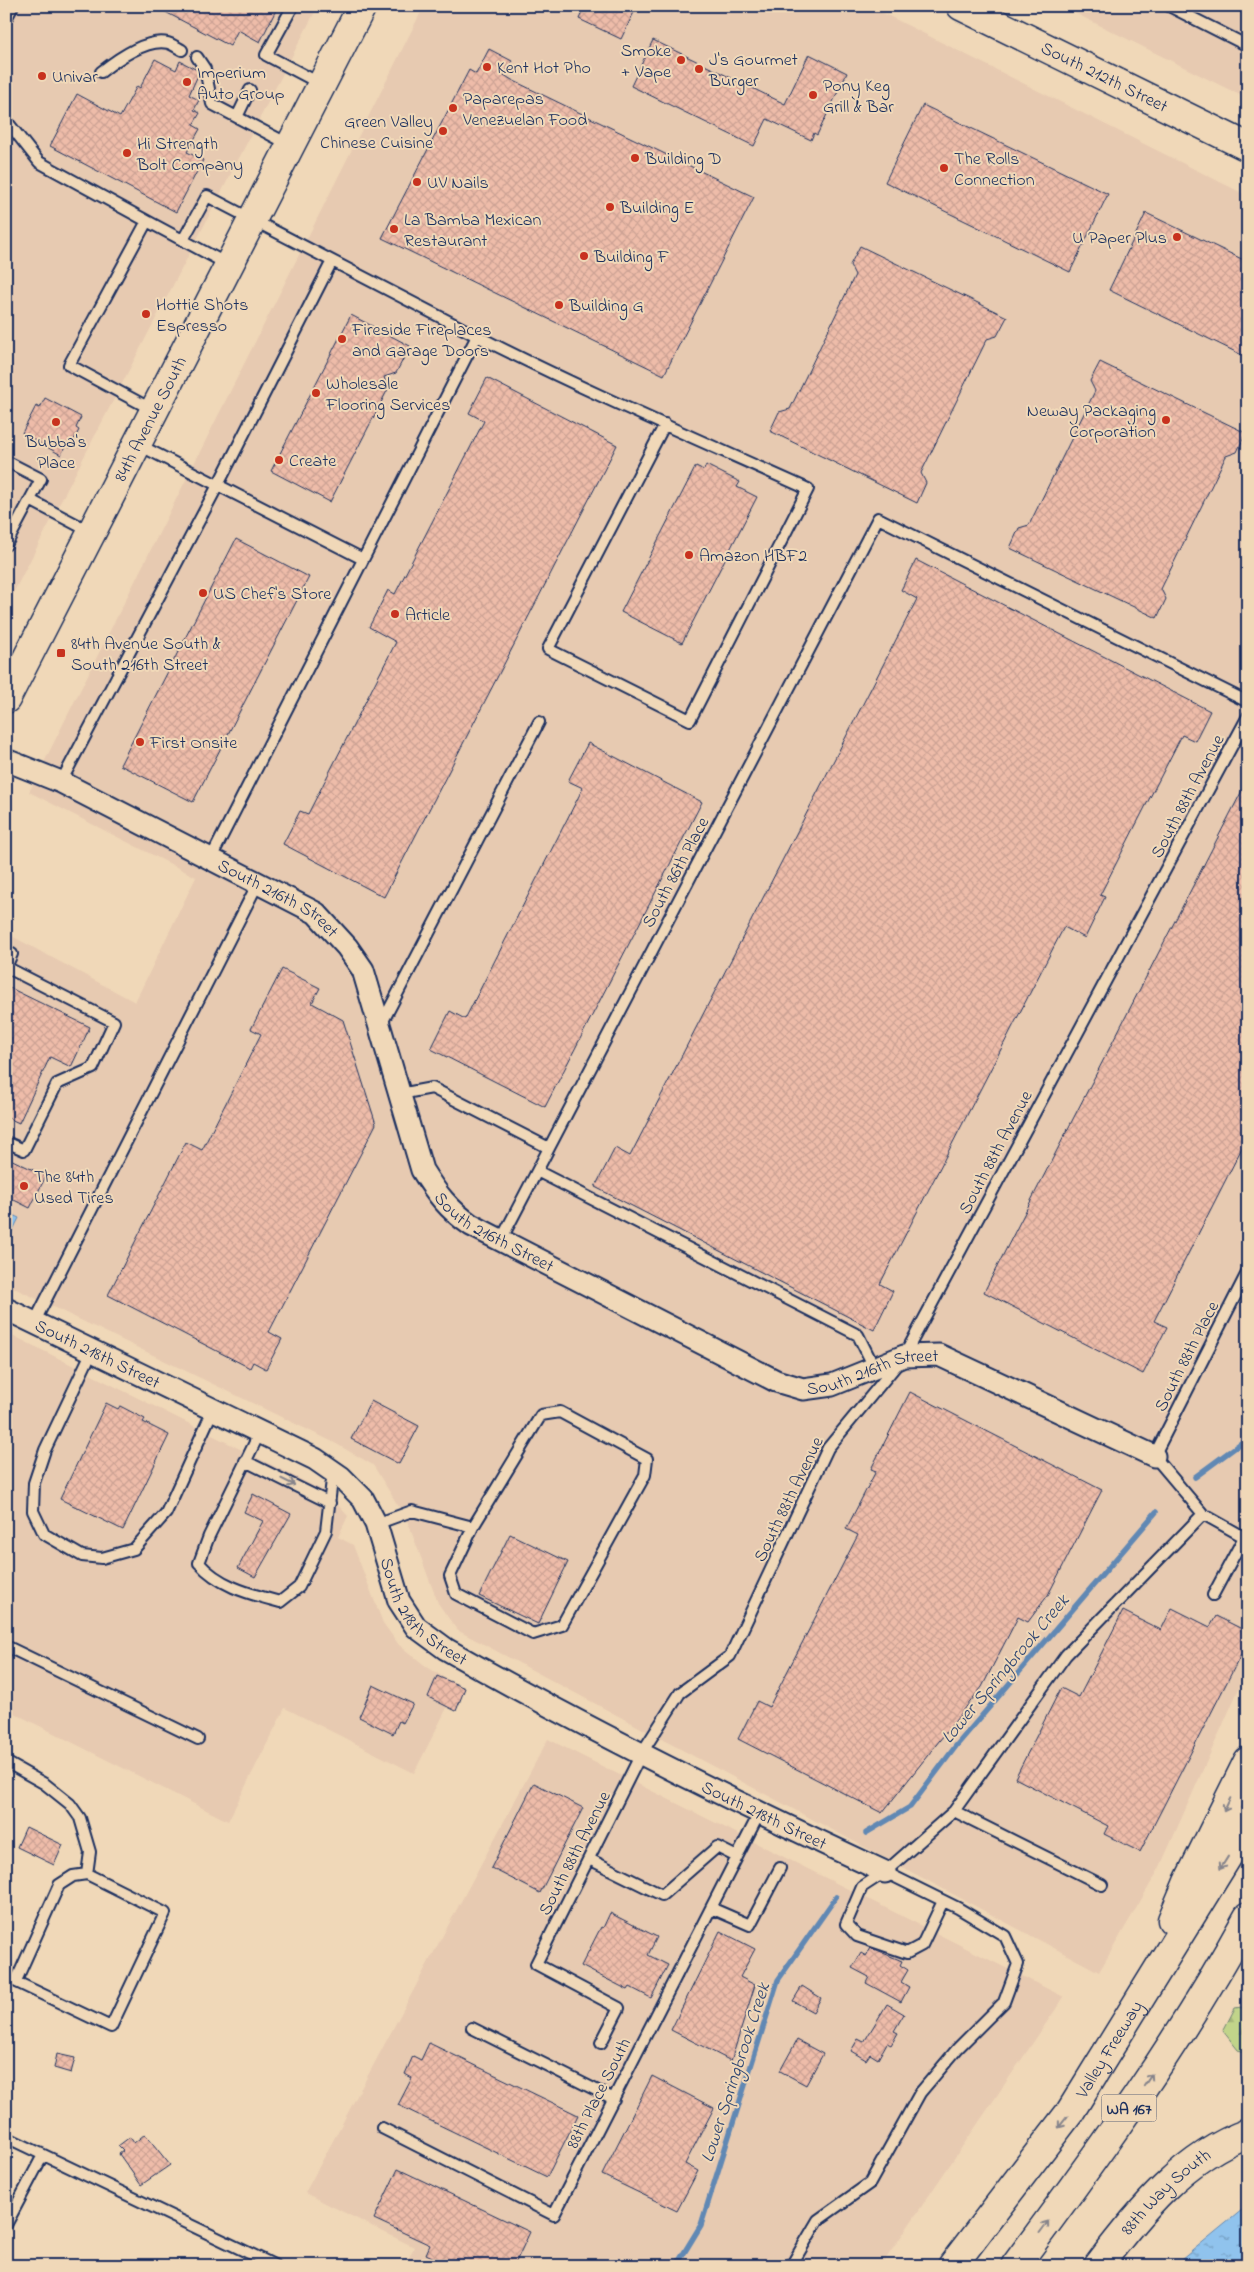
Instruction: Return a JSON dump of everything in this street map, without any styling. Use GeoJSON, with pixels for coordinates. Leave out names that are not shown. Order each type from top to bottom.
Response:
{"type":"FeatureCollection","features":[{"type":"Feature","properties":{"kind":"main road","name":"84th Avenue South"},"geometry":{"type":"LineString","coordinates":[[6,699],[362,6]]}},
{"type":"Feature","properties":{"kind":"main road","name":"South 212th Street"},"geometry":{"type":"LineString","coordinates":[[960,6],[1248,147]]}},
{"type":"Feature","properties":{"kind":"main road"},"geometry":{"type":"LineString","coordinates":[[1135,2007],[1188,1882],[1248,1761]]}},
{"type":"Feature","properties":{"kind":"main road","name":"Valley Freeway"},"geometry":{"type":"LineString","coordinates":[[952,2266],[1070,2112],[1236,1843],[1248,1820]]}},
{"type":"Feature","properties":{"kind":"main road","name":"WA 167"},"geometry":{"type":"LineString","coordinates":[[1015,2266],[1101,2150],[1174,2042],[1248,1917]]}},
{"type":"Feature","properties":{"kind":"main road","name":"88th Way South"},"geometry":{"type":"LineString","coordinates":[[1098,2266],[1170,2181],[1211,2149],[1248,2134]]}},
{"type":"Feature","properties":{"kind":"street","name":"South 216th Street"},"geometry":{"type":"LineString","coordinates":[[6,760],[61,782],[316,913],[347,947],[363,970],[422,1170],[437,1195],[452,1212],[471,1225],[776,1381],[803,1389],[832,1385],[904,1356],[939,1355],[1154,1456]]}},
{"type":"Feature","properties":{"kind":"street","name":"South 218th Street"},"geometry":{"type":"LineString","coordinates":[[6,1309],[315,1459],[341,1477],[362,1499],[376,1524],[399,1601],[416,1627],[446,1649],[641,1754],[759,1814],[884,1872]]}},
{"type":"Feature","properties":{"kind":"lane"},"geometry":{"type":"LineString","coordinates":[[6,19],[12,6]]}},
{"type":"Feature","properties":{"kind":"lane"},"geometry":{"type":"LineString","coordinates":[[292,6],[266,55],[322,85]]}},
{"type":"Feature","properties":{"kind":"lane"},"geometry":{"type":"LineString","coordinates":[[1169,6],[1248,46]]}},
{"type":"Feature","properties":{"kind":"lane"},"geometry":{"type":"LineString","coordinates":[[101,72],[138,48],[167,42],[182,50]]}},
{"type":"Feature","properties":{"kind":"lane"},"geometry":{"type":"LineString","coordinates":[[197,57],[205,69],[212,104],[291,145]]}},
{"type":"Feature","properties":{"kind":"lane"},"geometry":{"type":"LineString","coordinates":[[237,117],[250,90]]}},
{"type":"Feature","properties":{"kind":"lane"},"geometry":{"type":"LineString","coordinates":[[6,120],[39,162],[229,265]]}},
{"type":"Feature","properties":{"kind":"lane"},"geometry":{"type":"LineString","coordinates":[[182,240],[207,196],[477,336],[634,412],[665,424],[808,489],[690,720],[548,649],[665,424]]}},
{"type":"Feature","properties":{"kind":"lane"},"geometry":{"type":"LineString","coordinates":[[146,221],[69,364],[155,411]]}},
{"type":"Feature","properties":{"kind":"lane"},"geometry":{"type":"LineString","coordinates":[[61,782],[218,485],[332,261]]}},
{"type":"Feature","properties":{"kind":"lane"},"geometry":{"type":"LineString","coordinates":[[210,858],[477,336]]}},
{"type":"Feature","properties":{"kind":"lane"},"geometry":{"type":"LineString","coordinates":[[138,444],[363,559]]}},
{"type":"Feature","properties":{"kind":"lane"},"geometry":{"type":"LineString","coordinates":[[6,461],[41,479],[6,545]]}},
{"type":"Feature","properties":{"kind":"lane"},"geometry":{"type":"LineString","coordinates":[[30,500],[92,532]]}},
{"type":"Feature","properties":{"kind":"lane","name":"South 86th Place"},"geometry":{"type":"LineString","coordinates":[[501,1240],[878,518],[1248,702]]}},
{"type":"Feature","properties":{"kind":"lane","name":"South 88th Avenue"},"geometry":{"type":"LineString","coordinates":[[601,2043],[619,2008],[536,1964],[641,1754],[680,1693],[730,1656],[828,1448],[904,1356],[1248,716]]}},
{"type":"Feature","properties":{"kind":"lane"},"geometry":{"type":"LineString","coordinates":[[380,1027],[540,722]]}},
{"type":"Feature","properties":{"kind":"lane"},"geometry":{"type":"LineString","coordinates":[[34,1323],[258,883]]}},
{"type":"Feature","properties":{"kind":"lane"},"geometry":{"type":"LineString","coordinates":[[6,951],[12,954],[6,967],[114,1022],[93,1068],[57,1084],[24,1150],[6,1142]]}},
{"type":"Feature","properties":{"kind":"lane"},"geometry":{"type":"LineString","coordinates":[[400,1094],[432,1088],[549,1148]]}},
{"type":"Feature","properties":{"kind":"lane"},"geometry":{"type":"LineString","coordinates":[[537,1171],[858,1335],[874,1368]]}},
{"type":"Feature","properties":{"kind":"lane","name":"South 88th Place"},"geometry":{"type":"LineString","coordinates":[[1154,1456],[1248,1270]]}},
{"type":"Feature","properties":{"kind":"lane"},"geometry":{"type":"LineString","coordinates":[[92,1351],[45,1450],[34,1483],[33,1511],[44,1534],[82,1556],[102,1558],[134,1549],[166,1513],[212,1410]]}},
{"type":"Feature","properties":{"kind":"lane"},"geometry":{"type":"LineString","coordinates":[[560,1412],[647,1459],[645,1475],[562,1625],[533,1634],[456,1594],[450,1576],[473,1527],[541,1415],[560,1412]]}},
{"type":"Feature","properties":{"kind":"lane"},"geometry":{"type":"LineString","coordinates":[[260,1432],[199,1563],[210,1576],[243,1592],[280,1602],[299,1587],[326,1531],[332,1471]]}},
{"type":"Feature","properties":{"kind":"lane"},"geometry":{"type":"LineString","coordinates":[[1154,1456],[1203,1514],[1244,1537],[1213,1595]]}},
{"type":"Feature","properties":{"kind":"lane"},"geometry":{"type":"LineString","coordinates":[[245,1461],[330,1503]]}},
{"type":"Feature","properties":{"kind":"lane"},"geometry":{"type":"LineString","coordinates":[[376,1524],[412,1511],[473,1527]]}},
{"type":"Feature","properties":{"kind":"lane"},"geometry":{"type":"LineString","coordinates":[[943,1901],[922,1945],[907,1953],[856,1936],[846,1924],[862,1887],[884,1872],[954,1811],[1066,1655],[1203,1514]]}},
{"type":"Feature","properties":{"kind":"lane"},"geometry":{"type":"LineString","coordinates":[[6,1646],[198,1739]]}},
{"type":"Feature","properties":{"kind":"lane"},"geometry":{"type":"LineString","coordinates":[[6,1762],[45,1784],[70,1804],[80,1818],[90,1852],[87,1874]]}},
{"type":"Feature","properties":{"kind":"lane"},"geometry":{"type":"LineString","coordinates":[[954,1811],[1102,1885]]}},
{"type":"Feature","properties":{"kind":"lane","name":"88th Place South"},"geometry":{"type":"LineString","coordinates":[[382,2128],[554,2215],[759,1814]]}},
{"type":"Feature","properties":{"kind":"lane"},"geometry":{"type":"LineString","coordinates":[[588,1859],[662,1895],[717,1847],[737,1858]]}},
{"type":"Feature","properties":{"kind":"lane"},"geometry":{"type":"LineString","coordinates":[[711,1908],[750,1926],[780,1868]]}},
{"type":"Feature","properties":{"kind":"lane"},"geometry":{"type":"LineString","coordinates":[[791,2266],[818,2220],[870,2183],[920,2093],[958,2048],[1004,2002],[1018,1964],[1005,1936],[943,1901],[884,1872]]}},
{"type":"Feature","properties":{"kind":"lane"},"geometry":{"type":"LineString","coordinates":[[87,1874],[165,1913],[111,2027],[11,1979],[59,1885],[73,1876],[87,1874]]}},
{"type":"Feature","properties":{"kind":"lane"},"geometry":{"type":"LineString","coordinates":[[472,2028],[614,2099]]}},
{"type":"Feature","properties":{"kind":"lane"},"geometry":{"type":"LineString","coordinates":[[6,2137],[276,2266]]}},
{"type":"Feature","properties":{"kind":"lane"},"geometry":{"type":"LineString","coordinates":[[6,2225],[43,2155]]}},
{"type":"Feature","properties":{"kind":"shaded area"},"geometry":{"type":"Polygon","coordinates":[[[6,6],[318,6],[6,607],[6,6]]]}},
{"type":"Feature","properties":{"kind":"shaded area"},"geometry":{"type":"Polygon","coordinates":[[[424,6],[869,6],[1248,196],[1248,1668],[1159,1869],[1099,1972],[457,1630],[438,1603],[407,1520],[373,1465],[333,1442],[6,1284],[6,933],[135,1002],[196,877],[29,792],[424,6]]]}},
{"type":"Feature","properties":{"kind":"shaded area"},"geometry":{"type":"Polygon","coordinates":[[[1061,6],[1248,6],[1248,99],[1091,21],[1061,6]]]}},
{"type":"Feature","properties":{"kind":"shaded area"},"geometry":{"type":"Polygon","coordinates":[[[6,1332],[326,1492],[348,1516],[338,1537],[353,1545],[383,1623],[399,1645],[427,1667],[458,1686],[414,1773],[285,1708],[228,1821],[6,1709],[6,1332]]]}},
{"type":"Feature","properties":{"kind":"shaded area"},"geometry":{"type":"Polygon","coordinates":[[[548,1739],[1064,1997],[881,2266],[405,2266],[414,2247],[305,2193],[548,1739]]]}},
{"type":"Feature","properties":{"kind":"green space"},"geometry":{"type":"Polygon","coordinates":[[[1248,2006],[1248,2054],[1238,2050],[1223,2031],[1235,2008],[1248,2006]]]}},
{"type":"Feature","properties":{"kind":"water"},"geometry":{"type":"Polygon","coordinates":[[[6,1212],[19,1218],[6,1244],[6,1212]]]}},
{"type":"Feature","properties":{"kind":"water"},"geometry":{"type":"Polygon","coordinates":[[[1248,2205],[1248,2266],[1177,2266],[1181,2260],[1248,2205]]]}},
{"type":"Feature","properties":{"kind":"building"},"geometry":{"type":"Polygon","coordinates":[[[154,6],[278,6],[260,42],[238,30],[230,46],[154,6]]]}},
{"type":"Feature","properties":{"kind":"building"},"geometry":{"type":"Polygon","coordinates":[[[585,6],[637,6],[621,39],[579,19],[585,6]]]}},
{"type":"Feature","properties":{"kind":"building"},"geometry":{"type":"Polygon","coordinates":[[[653,40],[785,104],[809,54],[847,73],[817,135],[814,133],[811,140],[767,119],[754,146],[631,86],[653,40]]]}},
{"type":"Feature","properties":{"kind":"building"},"geometry":{"type":"Polygon","coordinates":[[[489,49],[512,61],[504,75],[512,80],[754,197],[664,375],[382,238],[469,70],[476,74],[489,49]]]}},
{"type":"Feature","properties":{"kind":"building","name":"Hi Strength Bolt Company"},"geometry":{"type":"Polygon","coordinates":[[[155,59],[176,70],[180,61],[199,73],[189,95],[199,100],[194,110],[200,113],[193,125],[200,129],[187,152],[203,160],[176,212],[50,146],[77,94],[120,117],[137,86],[140,88],[155,59]]]}},
{"type":"Feature","properties":{"kind":"building"},"geometry":{"type":"Polygon","coordinates":[[[923,105],[1108,194],[1070,272],[885,182],[923,105]]]}},
{"type":"Feature","properties":{"kind":"building"},"geometry":{"type":"Polygon","coordinates":[[[1146,213],[1248,262],[1248,358],[1109,290],[1146,213]]]}},
{"type":"Feature","properties":{"kind":"building"},"geometry":{"type":"Polygon","coordinates":[[[860,246],[1007,317],[997,336],[987,339],[921,473],[926,483],[917,503],[770,431],[779,412],[790,409],[855,275],[850,265],[860,246]]]}},
{"type":"Feature","properties":{"kind":"building"},"geometry":{"type":"Polygon","coordinates":[[[351,315],[410,346],[396,373],[384,377],[388,389],[330,502],[271,471],[351,315]]]}},
{"type":"Feature","properties":{"kind":"building"},"geometry":{"type":"Polygon","coordinates":[[[1100,362],[1246,433],[1237,452],[1226,456],[1161,589],[1166,599],[1157,618],[1010,548],[1019,528],[1029,525],[1095,391],[1090,381],[1100,362]]]}},
{"type":"Feature","properties":{"kind":"building"},"geometry":{"type":"Polygon","coordinates":[[[487,378],[617,445],[384,897],[283,844],[300,811],[308,814],[396,642],[369,627],[388,590],[395,594],[484,421],[469,413],[487,378]]]}},
{"type":"Feature","properties":{"kind":"building","name":"Bubba's Place"},"geometry":{"type":"Polygon","coordinates":[[[45,398],[81,417],[76,428],[79,430],[70,448],[66,445],[61,455],[22,433],[36,406],[40,408],[45,398]]]}},
{"type":"Feature","properties":{"kind":"building","name":"Amazon HBF2"},"geometry":{"type":"Polygon","coordinates":[[[706,465],[740,482],[737,487],[757,497],[682,643],[621,612],[696,466],[704,470],[706,465]]]}},
{"type":"Feature","properties":{"kind":"building"},"geometry":{"type":"Polygon","coordinates":[[[236,539],[309,577],[193,802],[120,765],[236,539]]]}},
{"type":"Feature","properties":{"kind":"building"},"geometry":{"type":"Polygon","coordinates":[[[916,560],[1210,711],[1195,741],[1182,735],[1100,895],[1105,897],[1085,938],[1064,927],[880,1284],[893,1291],[874,1330],[595,1187],[615,1148],[630,1156],[917,599],[901,590],[916,560]]]}},
{"type":"Feature","properties":{"kind":"building"},"geometry":{"type":"Polygon","coordinates":[[[588,743],[702,802],[545,1107],[431,1049],[450,1011],[465,1019],[583,788],[568,781],[588,743]]]}},
{"type":"Feature","properties":{"kind":"building"},"geometry":{"type":"Polygon","coordinates":[[[1248,779],[1248,1136],[1154,1321],[1167,1327],[1143,1374],[984,1292],[1248,779]]]}},
{"type":"Feature","properties":{"kind":"building"},"geometry":{"type":"Polygon","coordinates":[[[282,969],[320,988],[312,1003],[343,1020],[376,1124],[269,1332],[282,1339],[266,1369],[253,1362],[250,1368],[108,1295],[186,1142],[202,1150],[261,1034],[251,1029],[282,969]]]}},
{"type":"Feature","properties":{"kind":"building"},"geometry":{"type":"Polygon","coordinates":[[[6,986],[90,1027],[71,1067],[50,1057],[19,1123],[6,1117],[6,1049],[12,1038],[6,1036],[6,986]]]}},
{"type":"Feature","properties":{"kind":"building","name":"The 84th Used Tires"},"geometry":{"type":"Polygon","coordinates":[[[6,1157],[46,1176],[30,1208],[6,1196],[6,1157]]]}},
{"type":"Feature","properties":{"kind":"building"},"geometry":{"type":"Polygon","coordinates":[[[910,1392],[1102,1490],[1048,1595],[1028,1622],[1018,1617],[982,1687],[882,1813],[738,1739],[757,1701],[769,1707],[858,1535],[846,1529],[876,1471],[871,1469],[910,1392]]]}},
{"type":"Feature","properties":{"kind":"building"},"geometry":{"type":"Polygon","coordinates":[[[371,1401],[419,1426],[399,1464],[351,1439],[371,1401]]]}},
{"type":"Feature","properties":{"kind":"building"},"geometry":{"type":"Polygon","coordinates":[[[106,1403],[118,1409],[120,1406],[145,1419],[143,1422],[169,1435],[123,1530],[60,1499],[106,1403]]]}},
{"type":"Feature","properties":{"kind":"building"},"geometry":{"type":"Polygon","coordinates":[[[253,1494],[291,1514],[255,1577],[238,1568],[263,1521],[244,1512],[253,1494]]]}},
{"type":"Feature","properties":{"kind":"building"},"geometry":{"type":"Polygon","coordinates":[[[510,1534],[568,1562],[538,1624],[479,1596],[510,1534]]]}},
{"type":"Feature","properties":{"kind":"building"},"geometry":{"type":"Polygon","coordinates":[[[1172,1608],[1210,1627],[1216,1616],[1248,1632],[1248,1641],[1140,1852],[1104,1834],[1108,1826],[1015,1778],[1061,1688],[1079,1697],[1123,1611],[1161,1630],[1172,1608]]]}},
{"type":"Feature","properties":{"kind":"building"},"geometry":{"type":"Polygon","coordinates":[[[437,1676],[465,1688],[456,1711],[428,1697],[437,1676]]]}},
{"type":"Feature","properties":{"kind":"building"},"geometry":{"type":"Polygon","coordinates":[[[373,1685],[413,1704],[403,1723],[399,1721],[393,1734],[359,1717],[373,1685]]]}},
{"type":"Feature","properties":{"kind":"building"},"geometry":{"type":"Polygon","coordinates":[[[534,1783],[583,1808],[540,1893],[491,1868],[534,1783]]]}},
{"type":"Feature","properties":{"kind":"building"},"geometry":{"type":"Polygon","coordinates":[[[26,1827],[63,1845],[54,1865],[17,1847],[26,1827]]]}},
{"type":"Feature","properties":{"kind":"building"},"geometry":{"type":"Polygon","coordinates":[[[610,1913],[657,1937],[648,1955],[668,1965],[651,1998],[630,1987],[628,1990],[581,1966],[610,1913]]]}},
{"type":"Feature","properties":{"kind":"building"},"geometry":{"type":"Polygon","coordinates":[[[720,1931],[755,1949],[740,1977],[755,1985],[731,2061],[671,2030],[720,1931]]]}},
{"type":"Feature","properties":{"kind":"building"},"geometry":{"type":"Polygon","coordinates":[[[871,1948],[902,1961],[900,1965],[908,1970],[901,1982],[909,1987],[901,2002],[866,1983],[869,1977],[852,1968],[861,1953],[866,1956],[871,1948]]]}},
{"type":"Feature","properties":{"kind":"building"},"geometry":{"type":"Polygon","coordinates":[[[802,1986],[821,1998],[813,2012],[793,2001],[802,1986]]]}},
{"type":"Feature","properties":{"kind":"building"},"geometry":{"type":"Polygon","coordinates":[[[887,2004],[904,2014],[894,2031],[898,2033],[891,2045],[887,2043],[878,2059],[870,2054],[866,2060],[851,2051],[858,2039],[864,2042],[887,2004]]]}},
{"type":"Feature","properties":{"kind":"building"},"geometry":{"type":"Polygon","coordinates":[[[797,2040],[823,2054],[806,2085],[780,2071],[797,2040]]]}},
{"type":"Feature","properties":{"kind":"building"},"geometry":{"type":"Polygon","coordinates":[[[429,2043],[578,2115],[547,2177],[398,2105],[412,2078],[405,2074],[413,2056],[421,2060],[429,2043]]]}},
{"type":"Feature","properties":{"kind":"building"},"geometry":{"type":"Polygon","coordinates":[[[57,2054],[75,2058],[71,2073],[54,2068],[57,2054]]]}},
{"type":"Feature","properties":{"kind":"building"},"geometry":{"type":"Polygon","coordinates":[[[652,2076],[714,2108],[685,2164],[698,2171],[677,2211],[602,2175],[652,2076]]]}},
{"type":"Feature","properties":{"kind":"building"},"geometry":{"type":"Polygon","coordinates":[[[145,2134],[170,2165],[141,2185],[119,2154],[123,2151],[118,2146],[130,2137],[134,2143],[145,2134]]]}},
{"type":"Feature","properties":{"kind":"building"},"geometry":{"type":"Polygon","coordinates":[[[398,2169],[530,2232],[514,2266],[451,2266],[426,2254],[430,2245],[374,2219],[398,2169]]]}},
{"type":"Feature","properties":{"kind":"waterway","name":"Lower Springbrook Creek"},"geometry":{"type":"LineString","coordinates":[[1195,1477],[1248,1438]]}},
{"type":"Feature","properties":{"kind":"waterway","name":"Lower Springbrook Creek"},"geometry":{"type":"LineString","coordinates":[[866,1833],[910,1807],[956,1746],[1156,1512]]}},
{"type":"Feature","properties":{"kind":"waterway","name":"Lower Springbrook Creek"},"geometry":{"type":"LineString","coordinates":[[676,2266],[701,2225],[778,1980],[836,1897]]}},
{"type":"Feature","properties":{"kind":"place","name":"Smoke + Vape"},"geometry":{"type":"Point","coordinates":[681,60]}},
{"type":"Feature","properties":{"kind":"place","name":"Kent Hot Pho"},"geometry":{"type":"Point","coordinates":[487,67]}},
{"type":"Feature","properties":{"kind":"place","name":"J's Gourmet Burger"},"geometry":{"type":"Point","coordinates":[699,69]}},
{"type":"Feature","properties":{"kind":"place","name":"Univar"},"geometry":{"type":"Point","coordinates":[42,76]}},
{"type":"Feature","properties":{"kind":"place","name":"Imperium Auto Group"},"geometry":{"type":"Point","coordinates":[187,82]}},
{"type":"Feature","properties":{"kind":"place","name":"Pony Keg Grill & Bar"},"geometry":{"type":"Point","coordinates":[813,95]}},
{"type":"Feature","properties":{"kind":"place","name":"Paparepas Venezuelan Food"},"geometry":{"type":"Point","coordinates":[453,108]}},
{"type":"Feature","properties":{"kind":"place","name":"Green Valley Chinese Cuisine"},"geometry":{"type":"Point","coordinates":[443,131]}},
{"type":"Feature","properties":{"kind":"place","name":"Hi Strength Bolt Company"},"geometry":{"type":"Point","coordinates":[127,153]}},
{"type":"Feature","properties":{"kind":"place","name":"Building D"},"geometry":{"type":"Point","coordinates":[635,158]}},
{"type":"Feature","properties":{"kind":"place","name":"The Rolls Connection"},"geometry":{"type":"Point","coordinates":[944,168]}},
{"type":"Feature","properties":{"kind":"place","name":"UV Nails"},"geometry":{"type":"Point","coordinates":[417,182]}},
{"type":"Feature","properties":{"kind":"place","name":"Building E"},"geometry":{"type":"Point","coordinates":[610,207]}},
{"type":"Feature","properties":{"kind":"place","name":"La Bamba Mexican Restaurant"},"geometry":{"type":"Point","coordinates":[394,229]}},
{"type":"Feature","properties":{"kind":"place","name":"U Paper Plus"},"geometry":{"type":"Point","coordinates":[1177,237]}},
{"type":"Feature","properties":{"kind":"place","name":"Building F"},"geometry":{"type":"Point","coordinates":[584,256]}},
{"type":"Feature","properties":{"kind":"place","name":"Building G"},"geometry":{"type":"Point","coordinates":[559,305]}},
{"type":"Feature","properties":{"kind":"place","name":"Hottie Shots Espresso"},"geometry":{"type":"Point","coordinates":[146,314]}},
{"type":"Feature","properties":{"kind":"place","name":"Fireside Fireplaces and Garage Doors"},"geometry":{"type":"Point","coordinates":[342,339]}},
{"type":"Feature","properties":{"kind":"place","name":"Wholesale Flooring Services"},"geometry":{"type":"Point","coordinates":[316,393]}},
{"type":"Feature","properties":{"kind":"place","name":"Neway Packaging Corporation"},"geometry":{"type":"Point","coordinates":[1166,420]}},
{"type":"Feature","properties":{"kind":"place","name":"Bubba's Place"},"geometry":{"type":"Point","coordinates":[56,422]}},
{"type":"Feature","properties":{"kind":"place","name":"Create"},"geometry":{"type":"Point","coordinates":[279,460]}},
{"type":"Feature","properties":{"kind":"place","name":"Amazon HBF2"},"geometry":{"type":"Point","coordinates":[689,555]}},
{"type":"Feature","properties":{"kind":"place","name":"US Chef's Store"},"geometry":{"type":"Point","coordinates":[203,593]}},
{"type":"Feature","properties":{"kind":"place","name":"Article"},"geometry":{"type":"Point","coordinates":[395,614]}},
{"type":"Feature","properties":{"kind":"place","name":"84th Avenue South & South 216th Street"},"geometry":{"type":"Point","coordinates":[61,653]}},
{"type":"Feature","properties":{"kind":"place","name":"First Onsite"},"geometry":{"type":"Point","coordinates":[140,742]}},
{"type":"Feature","properties":{"kind":"place","name":"The 84th Used Tires"},"geometry":{"type":"Point","coordinates":[24,1186]}}]}
